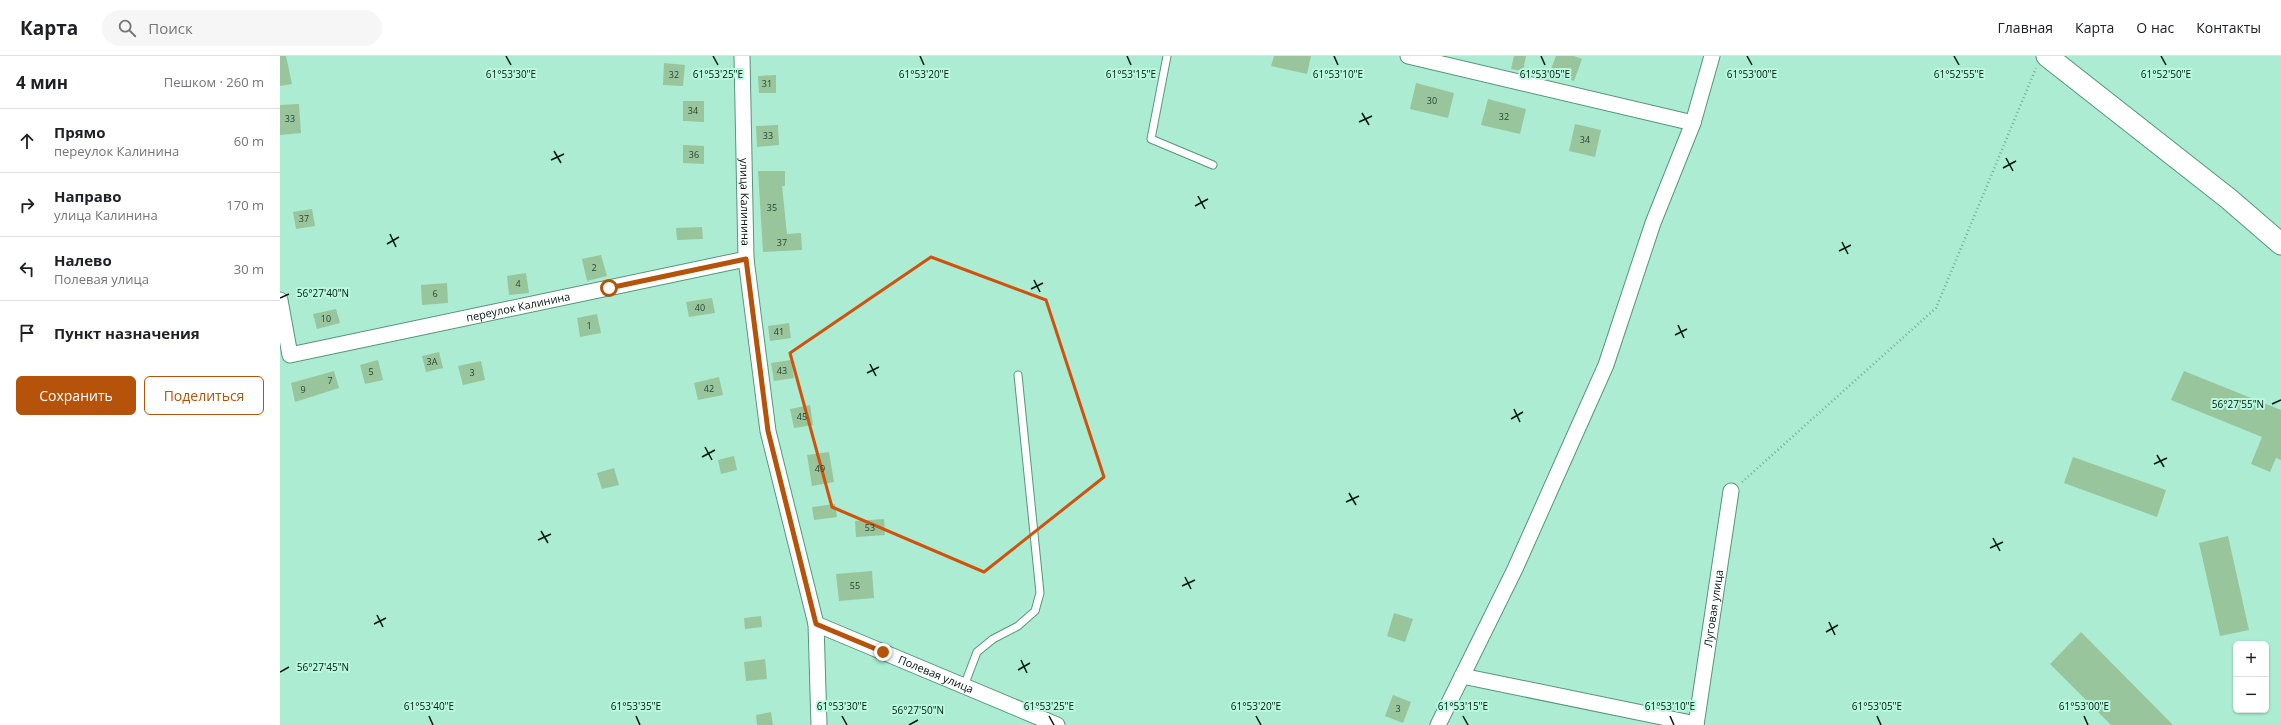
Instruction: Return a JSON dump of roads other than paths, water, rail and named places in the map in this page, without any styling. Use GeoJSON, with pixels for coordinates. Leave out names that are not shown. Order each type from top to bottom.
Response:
{"type":"FeatureCollection","features":[{"type":"Feature","properties":{"kind":"street","name":"улица Калинина"},"geometry":{"type":"LineString","coordinates":[[742,56],[746,259],[768,431],[816,624],[819,725]]}},
{"type":"Feature","properties":{"kind":"street"},"geometry":{"type":"LineString","coordinates":[[1408,56],[1693,123]]}},
{"type":"Feature","properties":{"kind":"street"},"geometry":{"type":"LineString","coordinates":[[1438,725],[1515,569],[1606,365],[1653,223],[1693,123],[1712,56]]}},
{"type":"Feature","properties":{"kind":"street"},"geometry":{"type":"LineString","coordinates":[[2042,60],[2229,199],[2281,244]]}},
{"type":"Feature","properties":{"kind":"street","name":"переулок Калинина"},"geometry":{"type":"LineString","coordinates":[[280,300],[290,355],[746,259]]}},
{"type":"Feature","properties":{"kind":"street","name":"Луговая улица"},"geometry":{"type":"LineString","coordinates":[[1696,725],[1731,491]]}},
{"type":"Feature","properties":{"kind":"street","name":"Полевая улица"},"geometry":{"type":"LineString","coordinates":[[816,624],[1057,725]]}},
{"type":"Feature","properties":{"kind":"street"},"geometry":{"type":"LineString","coordinates":[[1462,676],[1696,725]]}},
{"type":"Feature","properties":{"kind":"lane"},"geometry":{"type":"LineString","coordinates":[[1167,56],[1151,139],[1213,165]]}},
{"type":"Feature","properties":{"kind":"lane"},"geometry":{"type":"LineString","coordinates":[[964,686],[977,652],[993,638],[1018,626],[1035,611],[1040,592],[1018,376]]}}]}
